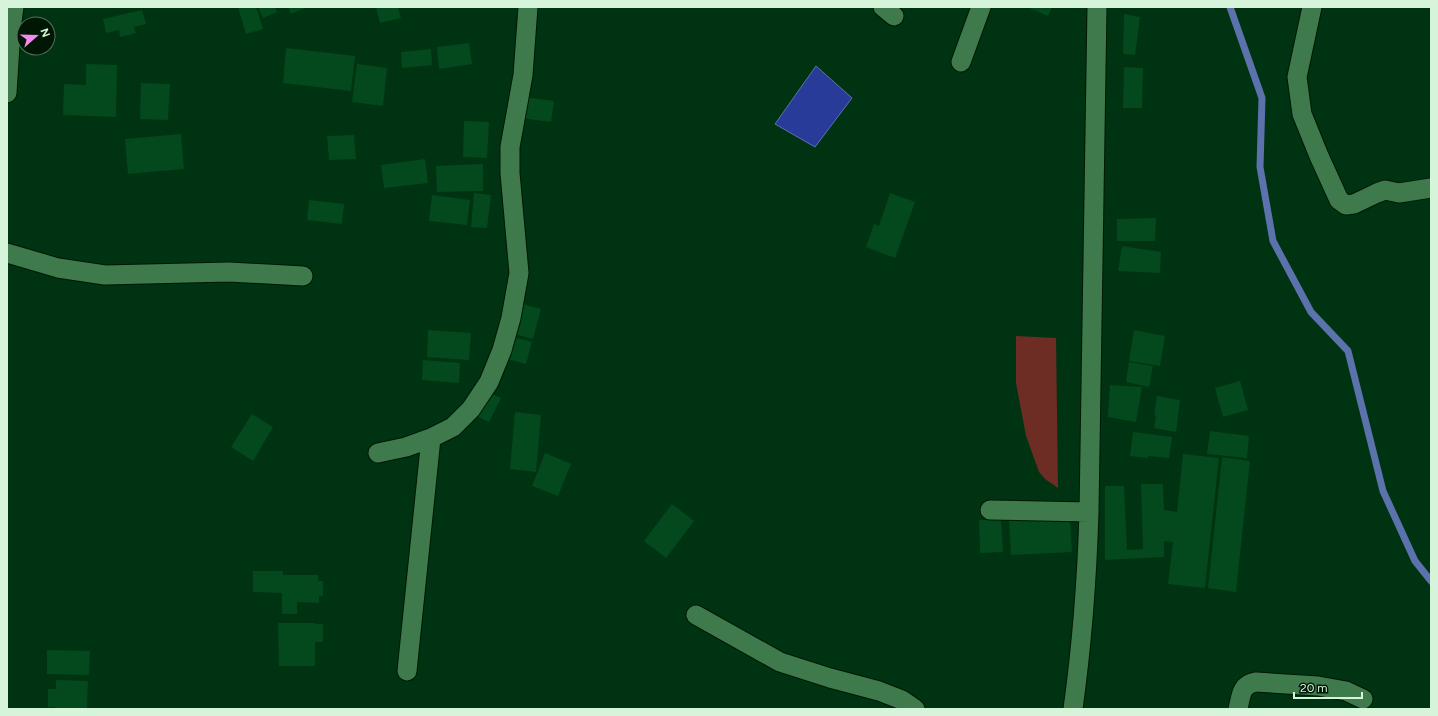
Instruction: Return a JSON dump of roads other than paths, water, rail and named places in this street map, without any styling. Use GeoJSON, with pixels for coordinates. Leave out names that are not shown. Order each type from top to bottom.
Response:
{"type":"FeatureCollection","features":[{"type":"Feature","properties":{"kind":"street"},"geometry":{"type":"LineString","coordinates":[[7,93],[11,29],[14,7]]}},
{"type":"Feature","properties":{"kind":"street"},"geometry":{"type":"LineString","coordinates":[[378,453],[406,447],[431,438],[453,427],[471,410],[489,382],[502,350],[511,318],[519,273],[510,173],[510,147],[523,75],[528,7]]}},
{"type":"Feature","properties":{"kind":"street"},"geometry":{"type":"LineString","coordinates":[[961,62],[981,7]]}},
{"type":"Feature","properties":{"kind":"street"},"geometry":{"type":"LineString","coordinates":[[1073,709],[1079,667],[1087,575],[1097,7]]}},
{"type":"Feature","properties":{"kind":"street"},"geometry":{"type":"LineString","coordinates":[[1312,7],[1297,77],[1302,114],[1319,156],[1340,200],[1346,205],[1354,204],[1385,190],[1399,193],[1431,188]]}},
{"type":"Feature","properties":{"kind":"street"},"geometry":{"type":"LineString","coordinates":[[7,253],[58,268],[105,275],[229,272],[303,276]]}},
{"type":"Feature","properties":{"kind":"street"},"geometry":{"type":"LineString","coordinates":[[407,671],[431,438]]}},
{"type":"Feature","properties":{"kind":"street"},"geometry":{"type":"LineString","coordinates":[[990,510],[1089,512]]}},
{"type":"Feature","properties":{"kind":"street"},"geometry":{"type":"LineString","coordinates":[[696,615],[780,662],[830,678],[879,691],[902,700],[915,709]]}},
{"type":"Feature","properties":{"kind":"street"},"geometry":{"type":"LineString","coordinates":[[1238,709],[1243,688],[1250,683],[1256,682],[1318,686],[1346,690],[1363,699]]}},
{"type":"Feature","properties":{"kind":"waterway"},"geometry":{"type":"LineString","coordinates":[[1230,7],[1262,98],[1260,167],[1273,241],[1311,312],[1348,351],[1383,491],[1415,561],[1431,581]]}}]}
